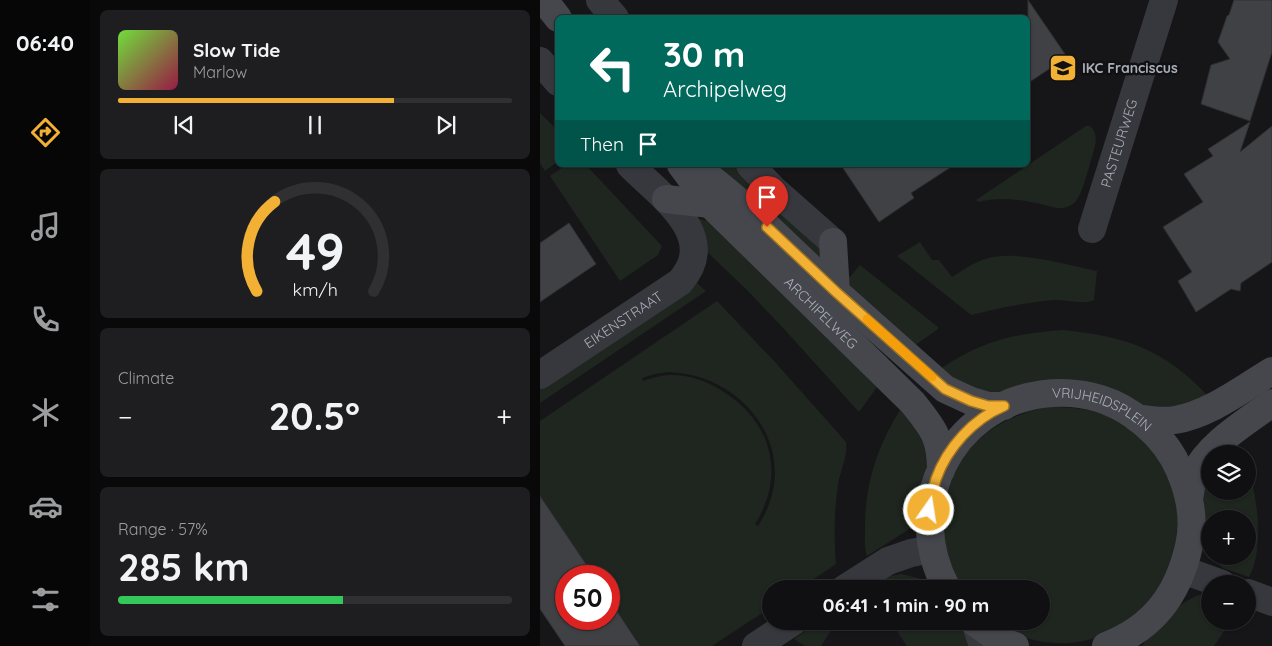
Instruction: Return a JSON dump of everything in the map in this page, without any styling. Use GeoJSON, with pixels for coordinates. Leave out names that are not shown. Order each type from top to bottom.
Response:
{"type":"FeatureCollection","features":[{"type":"Feature","properties":{"kind":"main road"},"geometry":{"type":"LineString","coordinates":[[544,0],[556,15]]}},
{"type":"Feature","properties":{"kind":"main road","name":"ARCHIPELWEG"},"geometry":{"type":"LineString","coordinates":[[682,167],[710,204],[913,404],[930,424],[937,437],[941,454],[941,470]]}},
{"type":"Feature","properties":{"kind":"main road","name":"ARCHIPELWEG"},"geometry":{"type":"LineString","coordinates":[[696,167],[754,214],[836,292],[945,389],[971,401],[988,406],[1004,406]]}},
{"type":"Feature","properties":{"kind":"main road"},"geometry":{"type":"LineString","coordinates":[[666,199],[710,204]]}},
{"type":"Feature","properties":{"kind":"main road"},"geometry":{"type":"LineString","coordinates":[[833,242],[836,292]]}},
{"type":"Feature","properties":{"kind":"main road"},"geometry":{"type":"LineString","coordinates":[[1137,418],[1156,421],[1175,420],[1194,415],[1272,371]]}},
{"type":"Feature","properties":{"kind":"main road","name":"VRIJHEIDSPLEIN"},"geometry":{"type":"LineString","coordinates":[[942,580],[938,572],[930,541],[929,510],[936,478],[951,450],[972,426],[1004,406],[1027,396],[1059,392],[1090,395],[1120,406],[1146,424],[1168,447],[1183,475],[1191,506],[1192,538],[1183,570],[1170,596],[1129,639],[1123,639],[1106,646]]}},
{"type":"Feature","properties":{"kind":"main road"},"geometry":{"type":"LineString","coordinates":[[1189,498],[1194,476],[1202,462],[1221,442],[1272,403]]}},
{"type":"Feature","properties":{"kind":"main road"},"geometry":{"type":"LineString","coordinates":[[986,630],[1001,641],[1015,646]]}},
{"type":"Feature","properties":{"kind":"street"},"geometry":{"type":"LineString","coordinates":[[600,0],[612,15]]}},
{"type":"Feature","properties":{"kind":"street","name":"PASTEURWEG"},"geometry":{"type":"LineString","coordinates":[[1092,229],[1164,0]]}},
{"type":"Feature","properties":{"kind":"street"},"geometry":{"type":"LineString","coordinates":[[540,61],[555,78]]}},
{"type":"Feature","properties":{"kind":"street"},"geometry":{"type":"LineString","coordinates":[[632,167],[666,199]]}},
{"type":"Feature","properties":{"kind":"street"},"geometry":{"type":"LineString","coordinates":[[752,167],[773,189],[833,242]]}},
{"type":"Feature","properties":{"kind":"street","name":"EIKENSTRAAT"},"geometry":{"type":"LineString","coordinates":[[540,375],[680,282],[692,265],[694,241],[689,227],[666,199]]}},
{"type":"Feature","properties":{"kind":"street"},"geometry":{"type":"LineString","coordinates":[[858,580],[888,561],[911,553],[932,549]]}},
{"type":"Feature","properties":{"kind":"street"},"geometry":{"type":"LineString","coordinates":[[1183,570],[1201,576]]}},
{"type":"Feature","properties":{"kind":"street"},"geometry":{"type":"LineString","coordinates":[[1256,596],[1272,602]]}},
{"type":"Feature","properties":{"kind":"street"},"geometry":{"type":"LineString","coordinates":[[756,646],[780,630]]}},
{"type":"Feature","properties":{"kind":"lane"},"geometry":{"type":"LineString","coordinates":[[972,630],[978,646]]}},
{"type":"Feature","properties":{"kind":"shaded area"},"geometry":{"type":"Polygon","coordinates":[[[540,113],[555,128],[555,164],[545,171],[540,163],[540,113]]]}},
{"type":"Feature","properties":{"kind":"shaded area"},"geometry":{"type":"Polygon","coordinates":[[[1086,126],[1090,126],[1093,129],[1096,137],[1095,145],[1081,192],[1072,205],[1060,208],[1014,200],[993,199],[979,202],[976,200],[1025,167],[1030,167],[1030,164],[1086,126]]]}},
{"type":"Feature","properties":{"kind":"shaded area"},"geometry":{"type":"Polygon","coordinates":[[[563,167],[588,167],[662,246],[658,255],[620,281],[550,176],[563,167]]]}},
{"type":"Feature","properties":{"kind":"shaded area"},"geometry":{"type":"Polygon","coordinates":[[[720,167],[734,167],[821,249],[823,263],[766,212],[720,167]]]}},
{"type":"Feature","properties":{"kind":"shaded area"},"geometry":{"type":"Polygon","coordinates":[[[700,219],[712,222],[879,384],[860,411],[746,289],[704,249],[698,221],[700,219]]]}},
{"type":"Feature","properties":{"kind":"shaded area"},"geometry":{"type":"Polygon","coordinates":[[[920,242],[932,260],[939,260],[952,277],[982,260],[1009,256],[1039,259],[1097,271],[1094,300],[1086,302],[1056,300],[1034,302],[971,315],[897,256],[920,242]]]}},
{"type":"Feature","properties":{"kind":"shaded area"},"geometry":{"type":"Polygon","coordinates":[[[860,265],[938,327],[938,329],[914,346],[851,288],[848,279],[860,265]]]}},
{"type":"Feature","properties":{"kind":"shaded area"},"geometry":{"type":"Polygon","coordinates":[[[697,283],[706,291],[540,403],[540,388],[697,283]]]}},
{"type":"Feature","properties":{"kind":"shaded area"},"geometry":{"type":"Polygon","coordinates":[[[717,301],[775,362],[846,442],[846,453],[839,480],[836,505],[836,564],[812,580],[762,580],[762,613],[712,646],[629,646],[637,640],[620,615],[620,565],[587,565],[540,496],[540,421],[717,301]],[[668,372],[642,378],[643,381],[670,375],[700,380],[727,394],[743,407],[755,421],[764,436],[770,453],[771,470],[770,488],[755,524],[758,526],[771,499],[775,472],[771,447],[760,423],[744,403],[722,387],[696,376],[668,372]]]}},
{"type":"Feature","properties":{"kind":"shaded area"},"geometry":{"type":"Polygon","coordinates":[[[1063,330],[1105,336],[1142,348],[1175,366],[1207,395],[1174,407],[1157,408],[1138,403],[1005,392],[993,393],[966,388],[940,369],[971,351],[999,340],[1013,336],[1063,330]]]}},
{"type":"Feature","properties":{"kind":"shaded area"},"geometry":{"type":"Polygon","coordinates":[[[902,407],[914,417],[927,452],[927,464],[918,514],[908,530],[867,556],[865,550],[865,513],[870,481],[879,450],[902,407]]]}},
{"type":"Feature","properties":{"kind":"shaded area"},"geometry":{"type":"Polygon","coordinates":[[[1047,407],[1071,408],[1087,410],[1110,417],[1128,428],[1144,442],[1157,458],[1167,476],[1174,495],[1178,515],[1178,536],[1173,560],[1154,596],[1138,614],[1105,634],[1085,641],[1051,643],[1029,639],[1009,630],[1050,630],[1050,580],[956,580],[944,547],[944,500],[958,465],[968,450],[995,427],[1011,418],[1047,407]]]}},
{"type":"Feature","properties":{"kind":"shaded area"},"geometry":{"type":"Polygon","coordinates":[[[1203,500],[1255,500],[1258,522],[1256,556],[1256,510],[1202,510],[1203,500]]]}},
{"type":"Feature","properties":{"kind":"shaded area"},"geometry":{"type":"Polygon","coordinates":[[[1220,565],[1254,565],[1250,575],[1243,575],[1220,565]]]}},
{"type":"Feature","properties":{"kind":"shaded area"},"geometry":{"type":"Polygon","coordinates":[[[901,574],[921,580],[883,580],[901,574]]]}},
{"type":"Feature","properties":{"kind":"shaded area"},"geometry":{"type":"Polygon","coordinates":[[[1201,595],[1201,630],[1225,630],[1214,646],[1142,646],[1167,616],[1191,599],[1201,595]]]}},
{"type":"Feature","properties":{"kind":"shaded area"},"geometry":{"type":"Polygon","coordinates":[[[807,630],[831,630],[821,646],[805,646],[794,639],[807,630]]]}},
{"type":"Feature","properties":{"kind":"shaded area"},"geometry":{"type":"Polygon","coordinates":[[[896,630],[962,630],[970,646],[907,646],[896,630]]]}},
{"type":"Feature","properties":{"kind":"building"},"geometry":{"type":"Polygon","coordinates":[[[1028,0],[1067,57],[1030,82],[1030,15],[1028,15],[1028,0]]]}},
{"type":"Feature","properties":{"kind":"building"},"geometry":{"type":"Polygon","coordinates":[[[1234,0],[1272,0],[1272,52],[1250,121],[1201,104],[1211,65],[1230,59],[1218,42],[1234,0]]]}},
{"type":"Feature","properties":{"kind":"building"},"geometry":{"type":"Polygon","coordinates":[[[1250,122],[1240,152],[1272,126],[1272,262],[1241,283],[1240,291],[1231,289],[1196,312],[1178,281],[1192,272],[1163,227],[1203,202],[1184,174],[1213,156],[1208,149],[1250,122]]]}},
{"type":"Feature","properties":{"kind":"building"},"geometry":{"type":"Polygon","coordinates":[[[842,167],[951,167],[911,193],[914,198],[879,222],[842,167]]]}},
{"type":"Feature","properties":{"kind":"building"},"geometry":{"type":"Polygon","coordinates":[[[569,223],[596,264],[540,302],[540,243],[569,223]]]}},
{"type":"Feature","properties":{"kind":"building"},"geometry":{"type":"Polygon","coordinates":[[[540,496],[587,565],[555,565],[555,630],[620,630],[620,616],[640,646],[565,646],[540,609],[540,496]]]}},
{"type":"Feature","properties":{"kind":"slow traffic"},"geometry":{"type":"LineString","coordinates":[[867,319],[932,377]]}},
{"type":"Feature","properties":{"kind":"place","name":"IKC Franciscus"},"geometry":{"type":"Point","coordinates":[1063,68]}},
{"type":"Feature","properties":{"kind":"route"},"geometry":{"type":"LineString","coordinates":[[767,227],[836,292],[945,389],[971,401],[988,406],[1004,406],[972,426],[951,450],[936,478],[929,510]]}}]}
